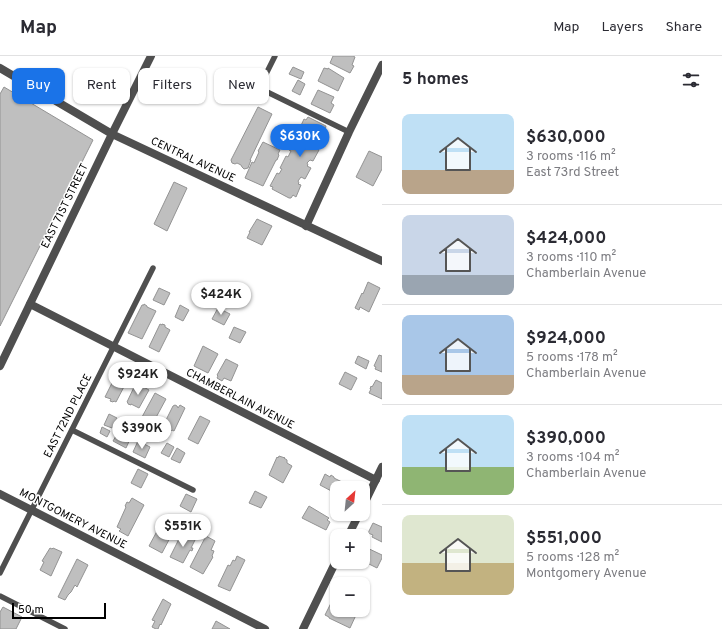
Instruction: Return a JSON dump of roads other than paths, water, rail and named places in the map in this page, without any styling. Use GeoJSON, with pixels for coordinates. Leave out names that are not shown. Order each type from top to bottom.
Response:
{"type":"FeatureCollection","features":[{"type":"Feature","properties":{"kind":"street","name":"EAST 71ST STREET"},"geometry":{"type":"LineString","coordinates":[[0,366],[151,56]]}},
{"type":"Feature","properties":{"kind":"street"},"geometry":{"type":"LineString","coordinates":[[306,226],[349,132],[382,65]]}},
{"type":"Feature","properties":{"kind":"street","name":"CENTRAL AVENUE"},"geometry":{"type":"LineString","coordinates":[[0,68],[112,134],[382,261]]}},
{"type":"Feature","properties":{"kind":"street","name":"CHAMBERLAIN AVENUE"},"geometry":{"type":"LineString","coordinates":[[30,304],[376,480]]}},
{"type":"Feature","properties":{"kind":"street"},"geometry":{"type":"LineString","coordinates":[[370,492],[382,467]]}},
{"type":"Feature","properties":{"kind":"street","name":"MONTGOMERY AVENUE"},"geometry":{"type":"LineString","coordinates":[[0,494],[265,629]]}},
{"type":"Feature","properties":{"kind":"street"},"geometry":{"type":"LineString","coordinates":[[303,629],[332,569]]}},
{"type":"Feature","properties":{"kind":"lane"},"geometry":{"type":"LineString","coordinates":[[275,56],[259,88],[349,132]]}},
{"type":"Feature","properties":{"kind":"lane","name":"EAST 72ND PLACE"},"geometry":{"type":"LineString","coordinates":[[0,573],[153,268]]}},
{"type":"Feature","properties":{"kind":"lane"},"geometry":{"type":"LineString","coordinates":[[72,430],[193,490]]}},
{"type":"Feature","properties":{"kind":"lane"},"geometry":{"type":"LineString","coordinates":[[0,596],[65,629]]}}]}
